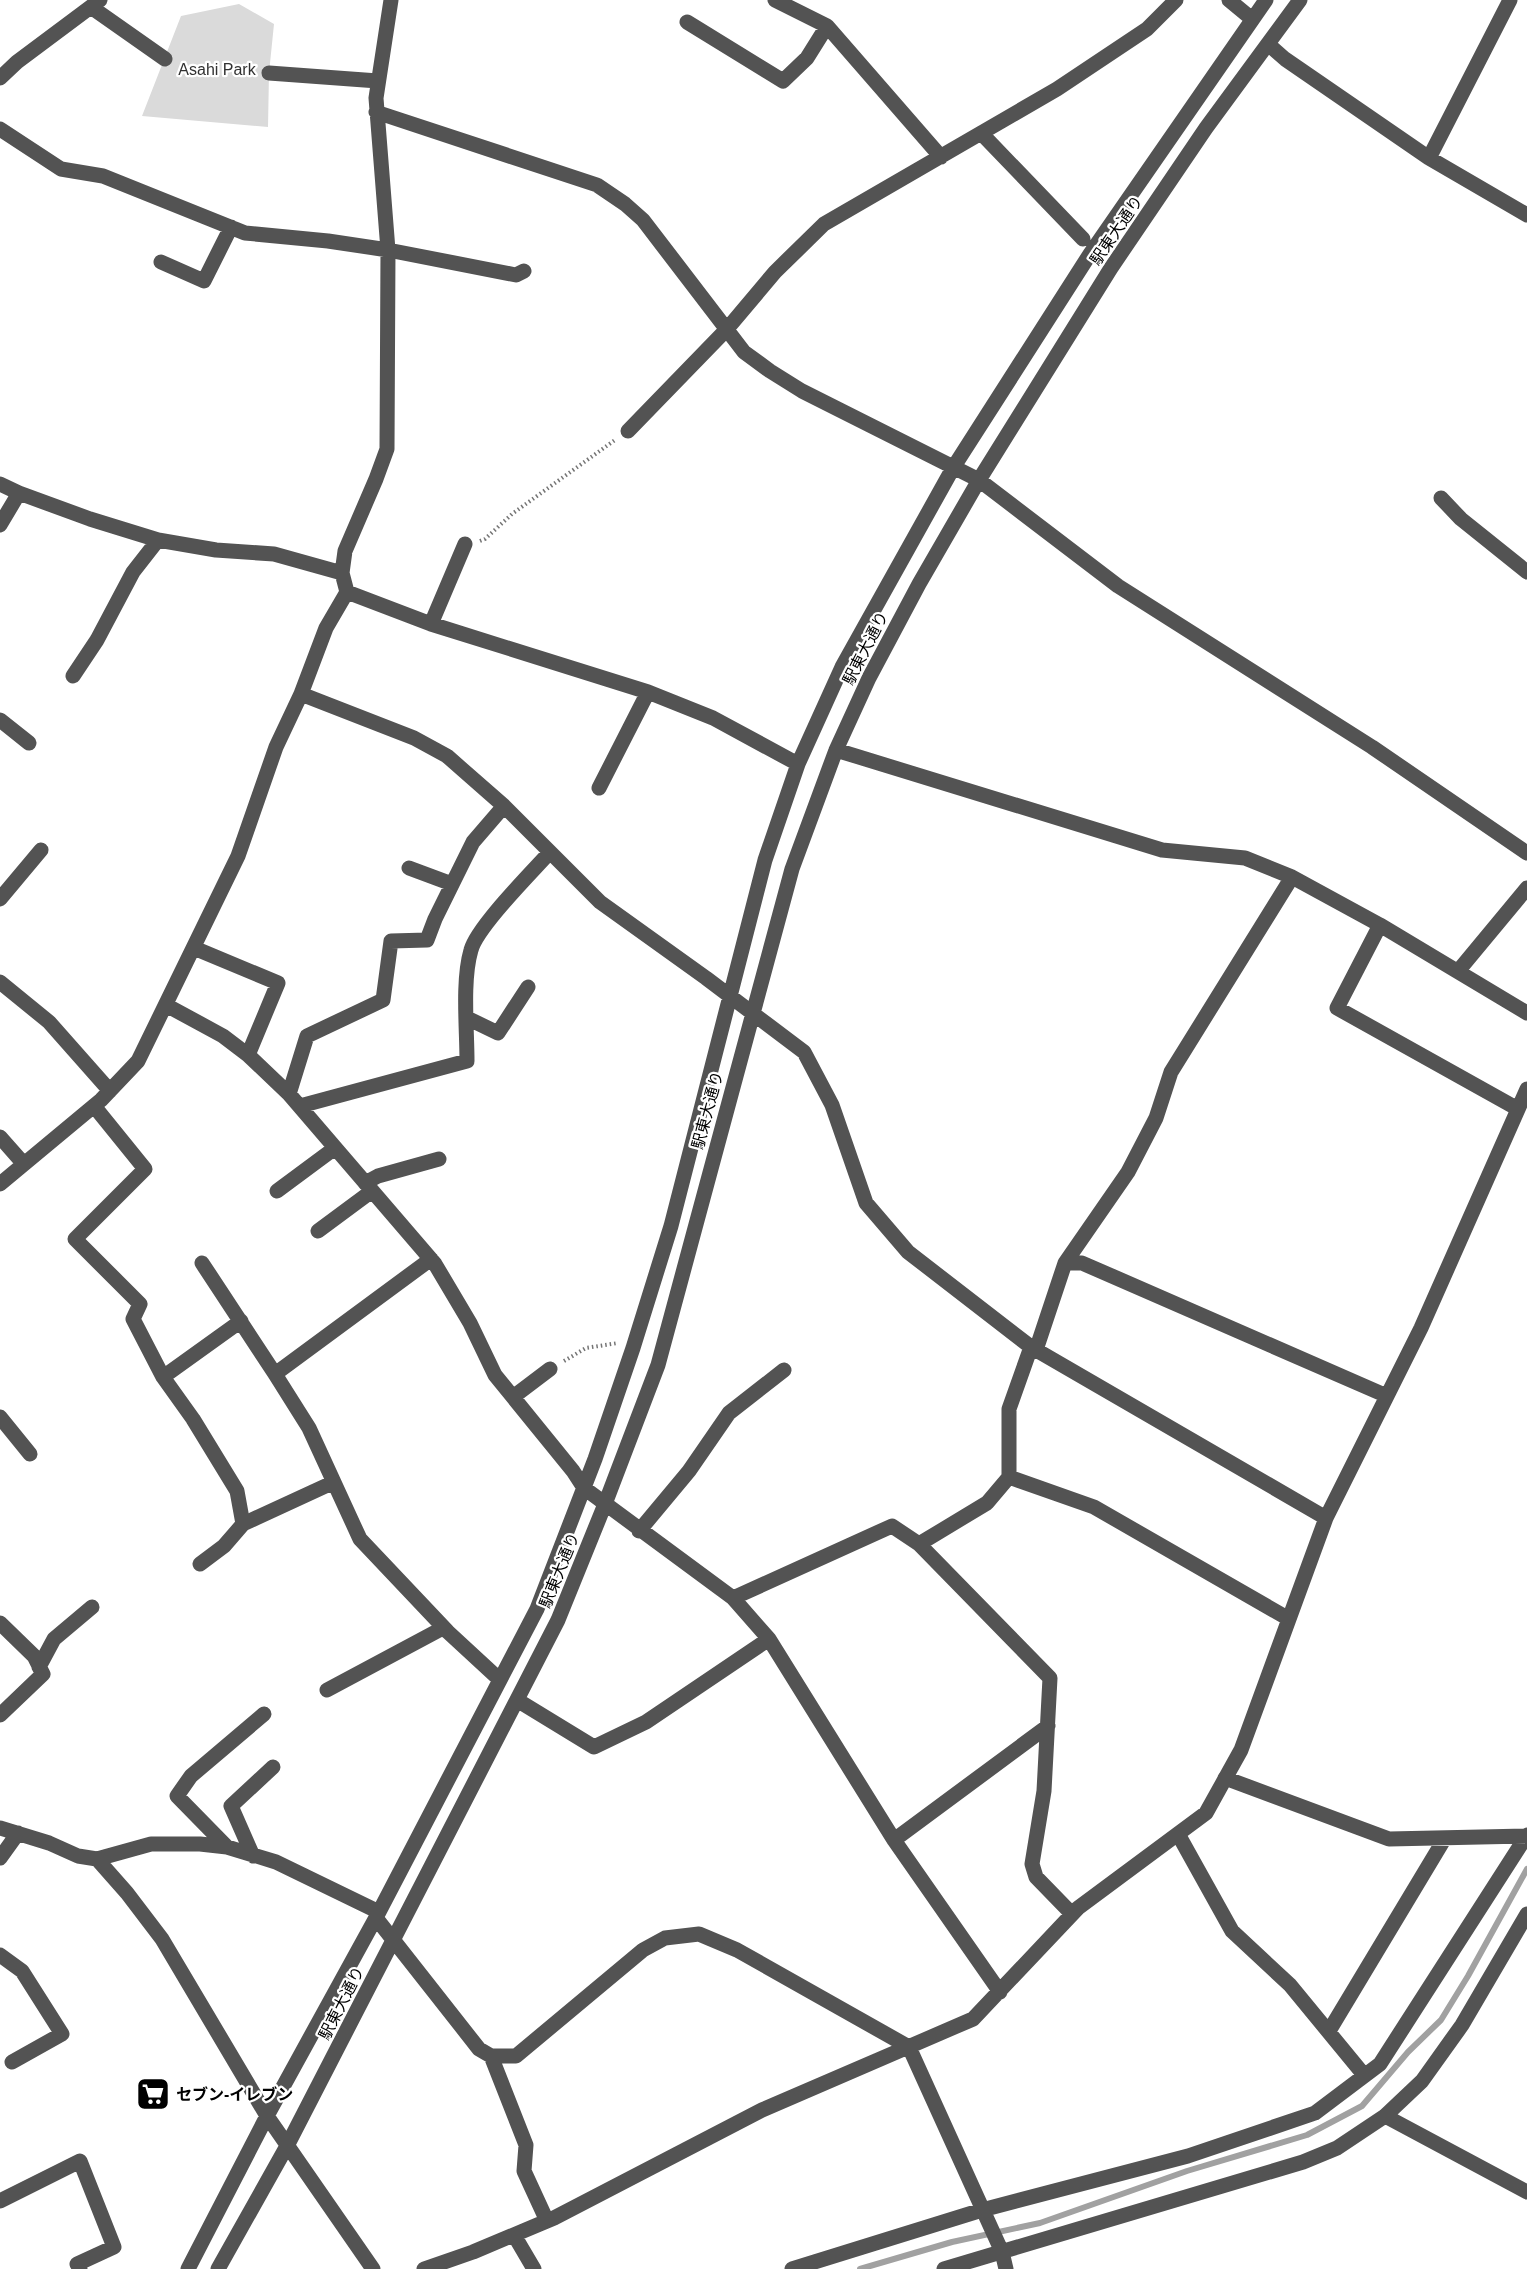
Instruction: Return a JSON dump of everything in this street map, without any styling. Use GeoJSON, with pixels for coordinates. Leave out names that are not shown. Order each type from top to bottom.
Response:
{"type":"FeatureCollection","features":[{"type":"Feature","properties":{"kind":"street"},"geometry":{"type":"LineString","coordinates":[[0,1184],[94,1106],[138,1061],[238,856],[276,747],[326,628],[347,592],[342,573],[345,551],[387,449],[388,250],[376,112],[378,81],[391,0]]}},
{"type":"Feature","properties":{"kind":"street"},"geometry":{"type":"LineString","coordinates":[[775,0],[827,26],[941,158]]}},
{"type":"Feature","properties":{"kind":"street"},"geometry":{"type":"LineString","coordinates":[[628,431],[727,329],[776,272],[824,224],[1058,89],[1147,28],[1176,0]]}},
{"type":"Feature","properties":{"kind":"street"},"geometry":{"type":"LineString","coordinates":[[1228,0],[1252,19]]}},
{"type":"Feature","properties":{"kind":"street","name":"駅東大通り"},"geometry":{"type":"LineString","coordinates":[[188,2269],[537,1609],[584,1488],[633,1348],[670,1226],[765,860],[798,764],[842,667],[953,468],[1090,254],[1266,0]]}},
{"type":"Feature","properties":{"kind":"street","name":"駅東大通り"},"geometry":{"type":"LineString","coordinates":[[218,2269],[287,2146],[558,1620],[606,1504],[658,1365],[792,869],[836,750],[886,647],[979,480],[1111,268],[1206,128],[1300,0]]}},
{"type":"Feature","properties":{"kind":"street"},"geometry":{"type":"LineString","coordinates":[[1429,158],[1510,0]]}},
{"type":"Feature","properties":{"kind":"street"},"geometry":{"type":"LineString","coordinates":[[0,78],[17,62],[96,3],[165,59]]}},
{"type":"Feature","properties":{"kind":"street"},"geometry":{"type":"LineString","coordinates":[[687,22],[783,81],[807,58],[827,26]]}},
{"type":"Feature","properties":{"kind":"street"},"geometry":{"type":"LineString","coordinates":[[1268,44],[1285,59],[1429,158],[1527,215]]}},
{"type":"Feature","properties":{"kind":"street"},"geometry":{"type":"LineString","coordinates":[[269,72],[378,81]]}},
{"type":"Feature","properties":{"kind":"street"},"geometry":{"type":"LineString","coordinates":[[376,112],[597,185],[625,204],[643,220],[744,352],[802,391],[979,480],[1118,586],[1372,747],[1527,853]]}},
{"type":"Feature","properties":{"kind":"street"},"geometry":{"type":"LineString","coordinates":[[0,129],[61,169],[103,176],[245,233],[328,241],[388,250],[516,275],[524,271]]}},
{"type":"Feature","properties":{"kind":"street"},"geometry":{"type":"LineString","coordinates":[[981,134],[1083,239]]}},
{"type":"Feature","properties":{"kind":"street"},"geometry":{"type":"LineString","coordinates":[[161,262],[204,281],[231,227]]}},
{"type":"Feature","properties":{"kind":"street"},"geometry":{"type":"LineString","coordinates":[[0,484],[90,519],[158,540],[216,550],[274,554],[342,573]]}},
{"type":"Feature","properties":{"kind":"street"},"geometry":{"type":"LineString","coordinates":[[0,525],[19,493]]}},
{"type":"Feature","properties":{"kind":"street"},"geometry":{"type":"LineString","coordinates":[[1441,498],[1461,519],[1527,572]]}},
{"type":"Feature","properties":{"kind":"street"},"geometry":{"type":"LineString","coordinates":[[73,676],[97,640],[133,572],[158,540]]}},
{"type":"Feature","properties":{"kind":"street"},"geometry":{"type":"LineString","coordinates":[[431,624],[465,544]]}},
{"type":"Feature","properties":{"kind":"street"},"geometry":{"type":"LineString","coordinates":[[347,592],[431,624],[648,692],[713,717],[798,764]]}},
{"type":"Feature","properties":{"kind":"street"},"geometry":{"type":"LineString","coordinates":[[599,788],[648,692]]}},
{"type":"Feature","properties":{"kind":"street"},"geometry":{"type":"LineString","coordinates":[[300,694],[414,738],[447,756],[504,806],[600,902],[804,1052],[832,1105],[866,1203],[908,1252],[1034,1348],[1326,1518]]}},
{"type":"Feature","properties":{"kind":"street"},"geometry":{"type":"LineString","coordinates":[[0,720],[29,743]]}},
{"type":"Feature","properties":{"kind":"street"},"geometry":{"type":"LineString","coordinates":[[836,750],[1162,850],[1245,858],[1292,877],[1380,925],[1459,970],[1527,1013]]}},
{"type":"Feature","properties":{"kind":"street"},"geometry":{"type":"LineString","coordinates":[[289,1094],[307,1036],[383,1000],[391,941],[428,940],[473,842],[504,806]]}},
{"type":"Feature","properties":{"kind":"street"},"geometry":{"type":"LineString","coordinates":[[0,898],[41,850]]}},
{"type":"Feature","properties":{"kind":"street"},"geometry":{"type":"LineString","coordinates":[[300,1106],[467,1061],[467,972],[471,947],[501,906],[550,852]]}},
{"type":"Feature","properties":{"kind":"street"},"geometry":{"type":"LineString","coordinates":[[410,868],[452,884]]}},
{"type":"Feature","properties":{"kind":"street"},"geometry":{"type":"LineString","coordinates":[[919,1544],[987,1503],[1009,1476],[1010,1409],[1065,1263],[1128,1172],[1156,1118],[1171,1072],[1292,877]]}},
{"type":"Feature","properties":{"kind":"street"},"geometry":{"type":"LineString","coordinates":[[1459,970],[1527,888]]}},
{"type":"Feature","properties":{"kind":"street"},"geometry":{"type":"LineString","coordinates":[[1380,925],[1336,1008],[1518,1109]]}},
{"type":"Feature","properties":{"kind":"street"},"geometry":{"type":"LineString","coordinates":[[194,948],[278,982],[248,1055]]}},
{"type":"Feature","properties":{"kind":"street"},"geometry":{"type":"LineString","coordinates":[[0,982],[49,1022],[110,1091]]}},
{"type":"Feature","properties":{"kind":"street"},"geometry":{"type":"LineString","coordinates":[[467,1018],[498,1033],[528,987]]}},
{"type":"Feature","properties":{"kind":"street"},"geometry":{"type":"LineString","coordinates":[[166,1005],[208,1027],[248,1055],[300,1106],[431,1260],[470,1323],[495,1375],[573,1471],[584,1488],[639,1531],[733,1598],[769,1639],[894,1840],[1000,1992]]}},
{"type":"Feature","properties":{"kind":"street"},"geometry":{"type":"LineString","coordinates":[[424,2269],[547,2221],[762,2110],[973,2019],[1078,1908],[1206,1813],[1241,1749],[1326,1518],[1421,1328],[1527,1089]]}},
{"type":"Feature","properties":{"kind":"street"},"geometry":{"type":"LineString","coordinates":[[94,1106],[145,1169],[75,1239],[140,1304],[133,1320],[163,1377],[193,1419],[237,1491],[243,1524]]}},
{"type":"Feature","properties":{"kind":"street"},"geometry":{"type":"LineString","coordinates":[[0,1137],[23,1163]]}},
{"type":"Feature","properties":{"kind":"street"},"geometry":{"type":"LineString","coordinates":[[277,1191],[335,1148]]}},
{"type":"Feature","properties":{"kind":"street"},"geometry":{"type":"LineString","coordinates":[[318,1231],[369,1187],[378,1176],[439,1159]]}},
{"type":"Feature","properties":{"kind":"street"},"geometry":{"type":"LineString","coordinates":[[275,1374],[431,1260]]}},
{"type":"Feature","properties":{"kind":"street"},"geometry":{"type":"LineString","coordinates":[[202,1263],[309,1428],[332,1483],[360,1539],[443,1628],[500,1680]]}},
{"type":"Feature","properties":{"kind":"street"},"geometry":{"type":"LineString","coordinates":[[1065,1263],[1082,1263],[1387,1396]]}},
{"type":"Feature","properties":{"kind":"street"},"geometry":{"type":"LineString","coordinates":[[163,1377],[241,1321]]}},
{"type":"Feature","properties":{"kind":"street"},"geometry":{"type":"LineString","coordinates":[[513,1396],[550,1369]]}},
{"type":"Feature","properties":{"kind":"street"},"geometry":{"type":"LineString","coordinates":[[639,1531],[689,1471],[729,1413],[784,1371]]}},
{"type":"Feature","properties":{"kind":"street"},"geometry":{"type":"LineString","coordinates":[[0,1417],[30,1454]]}},
{"type":"Feature","properties":{"kind":"street"},"geometry":{"type":"LineString","coordinates":[[1009,1476],[1094,1507],[1289,1619]]}},
{"type":"Feature","properties":{"kind":"street"},"geometry":{"type":"LineString","coordinates":[[200,1564],[224,1546],[243,1524],[332,1483]]}},
{"type":"Feature","properties":{"kind":"street"},"geometry":{"type":"LineString","coordinates":[[733,1598],[892,1526],[919,1544],[1050,1678],[1044,1791],[1032,1864],[1036,1876],[1072,1914]]}},
{"type":"Feature","properties":{"kind":"street"},"geometry":{"type":"LineString","coordinates":[[39,1667],[54,1639],[92,1607]]}},
{"type":"Feature","properties":{"kind":"street"},"geometry":{"type":"LineString","coordinates":[[0,1623],[34,1656],[43,1674],[0,1715]]}},
{"type":"Feature","properties":{"kind":"street"},"geometry":{"type":"LineString","coordinates":[[327,1690],[443,1628]]}},
{"type":"Feature","properties":{"kind":"street"},"geometry":{"type":"LineString","coordinates":[[517,1700],[594,1747],[646,1722],[769,1639]]}},
{"type":"Feature","properties":{"kind":"street"},"geometry":{"type":"LineString","coordinates":[[227,1847],[177,1796],[191,1776],[264,1714]]}},
{"type":"Feature","properties":{"kind":"street"},"geometry":{"type":"LineString","coordinates":[[894,1840],[1047,1726]]}},
{"type":"Feature","properties":{"kind":"street"},"geometry":{"type":"LineString","coordinates":[[253,1856],[231,1806],[273,1767]]}},
{"type":"Feature","properties":{"kind":"street"},"geometry":{"type":"LineString","coordinates":[[1225,1778],[1389,1839],[1527,1836]]}},
{"type":"Feature","properties":{"kind":"street"},"geometry":{"type":"LineString","coordinates":[[0,1828],[49,1843],[78,1856],[97,1859],[151,1844],[200,1844],[227,1847],[276,1862],[377,1915],[479,2049],[490,2056],[516,2056],[643,1950],[665,1938],[699,1934],[737,1950],[909,2047],[1002,2252],[1006,2269]]}},
{"type":"Feature","properties":{"kind":"street"},"geometry":{"type":"LineString","coordinates":[[0,1858],[18,1833]]}},
{"type":"Feature","properties":{"kind":"street"},"geometry":{"type":"LineString","coordinates":[[1178,1834],[1232,1931],[1290,1985],[1364,2075]]}},
{"type":"Feature","properties":{"kind":"street"},"geometry":{"type":"LineString","coordinates":[[792,2269],[982,2210],[1188,2156],[1315,2113],[1380,2064],[1527,1836]]}},
{"type":"Feature","properties":{"kind":"street"},"geometry":{"type":"LineString","coordinates":[[1329,2031],[1445,1838]]}},
{"type":"Feature","properties":{"kind":"street"},"geometry":{"type":"LineString","coordinates":[[97,1859],[127,1893],[162,1940],[267,2116],[373,2269]]}},
{"type":"Feature","properties":{"kind":"street"},"geometry":{"type":"LineString","coordinates":[[944,2269],[1303,2162],[1337,2148],[1385,2116],[1422,2081],[1462,2025],[1527,1914]]}},
{"type":"Feature","properties":{"kind":"street"},"geometry":{"type":"LineString","coordinates":[[0,1955],[22,1971],[62,2034],[12,2062]]}},
{"type":"Feature","properties":{"kind":"street"},"geometry":{"type":"LineString","coordinates":[[490,2056],[526,2145],[524,2171],[547,2221]]}},
{"type":"Feature","properties":{"kind":"street"},"geometry":{"type":"LineString","coordinates":[[1385,2116],[1527,2192]]}},
{"type":"Feature","properties":{"kind":"street"},"geometry":{"type":"LineString","coordinates":[[0,2201],[80,2161],[114,2247],[77,2264],[80,2269]]}},
{"type":"Feature","properties":{"kind":"street"},"geometry":{"type":"LineString","coordinates":[[514,2235],[534,2269]]}},
{"type":"Feature","properties":{"kind":"path"},"geometry":{"type":"LineString","coordinates":[[465,544],[485,539],[512,514],[628,431]]}},
{"type":"Feature","properties":{"kind":"path"},"geometry":{"type":"LineString","coordinates":[[550,1369],[586,1348],[621,1343],[633,1348]]}},
{"type":"Feature","properties":{"kind":"green space","name":"Asahi Park"},"geometry":{"type":"Polygon","coordinates":[[[239,4],[274,24],[269,73],[268,127],[142,116],[181,16],[239,4]]]}},
{"type":"Feature","properties":{"kind":"waterway"},"geometry":{"type":"LineString","coordinates":[[860,2269],[952,2242],[1040,2223],[1187,2171],[1307,2135],[1362,2106],[1408,2052],[1441,2020],[1527,1869]]}},
{"type":"Feature","properties":{"kind":"place","name":"セブン-イレブン"},"geometry":{"type":"Point","coordinates":[153,2094]}}]}
